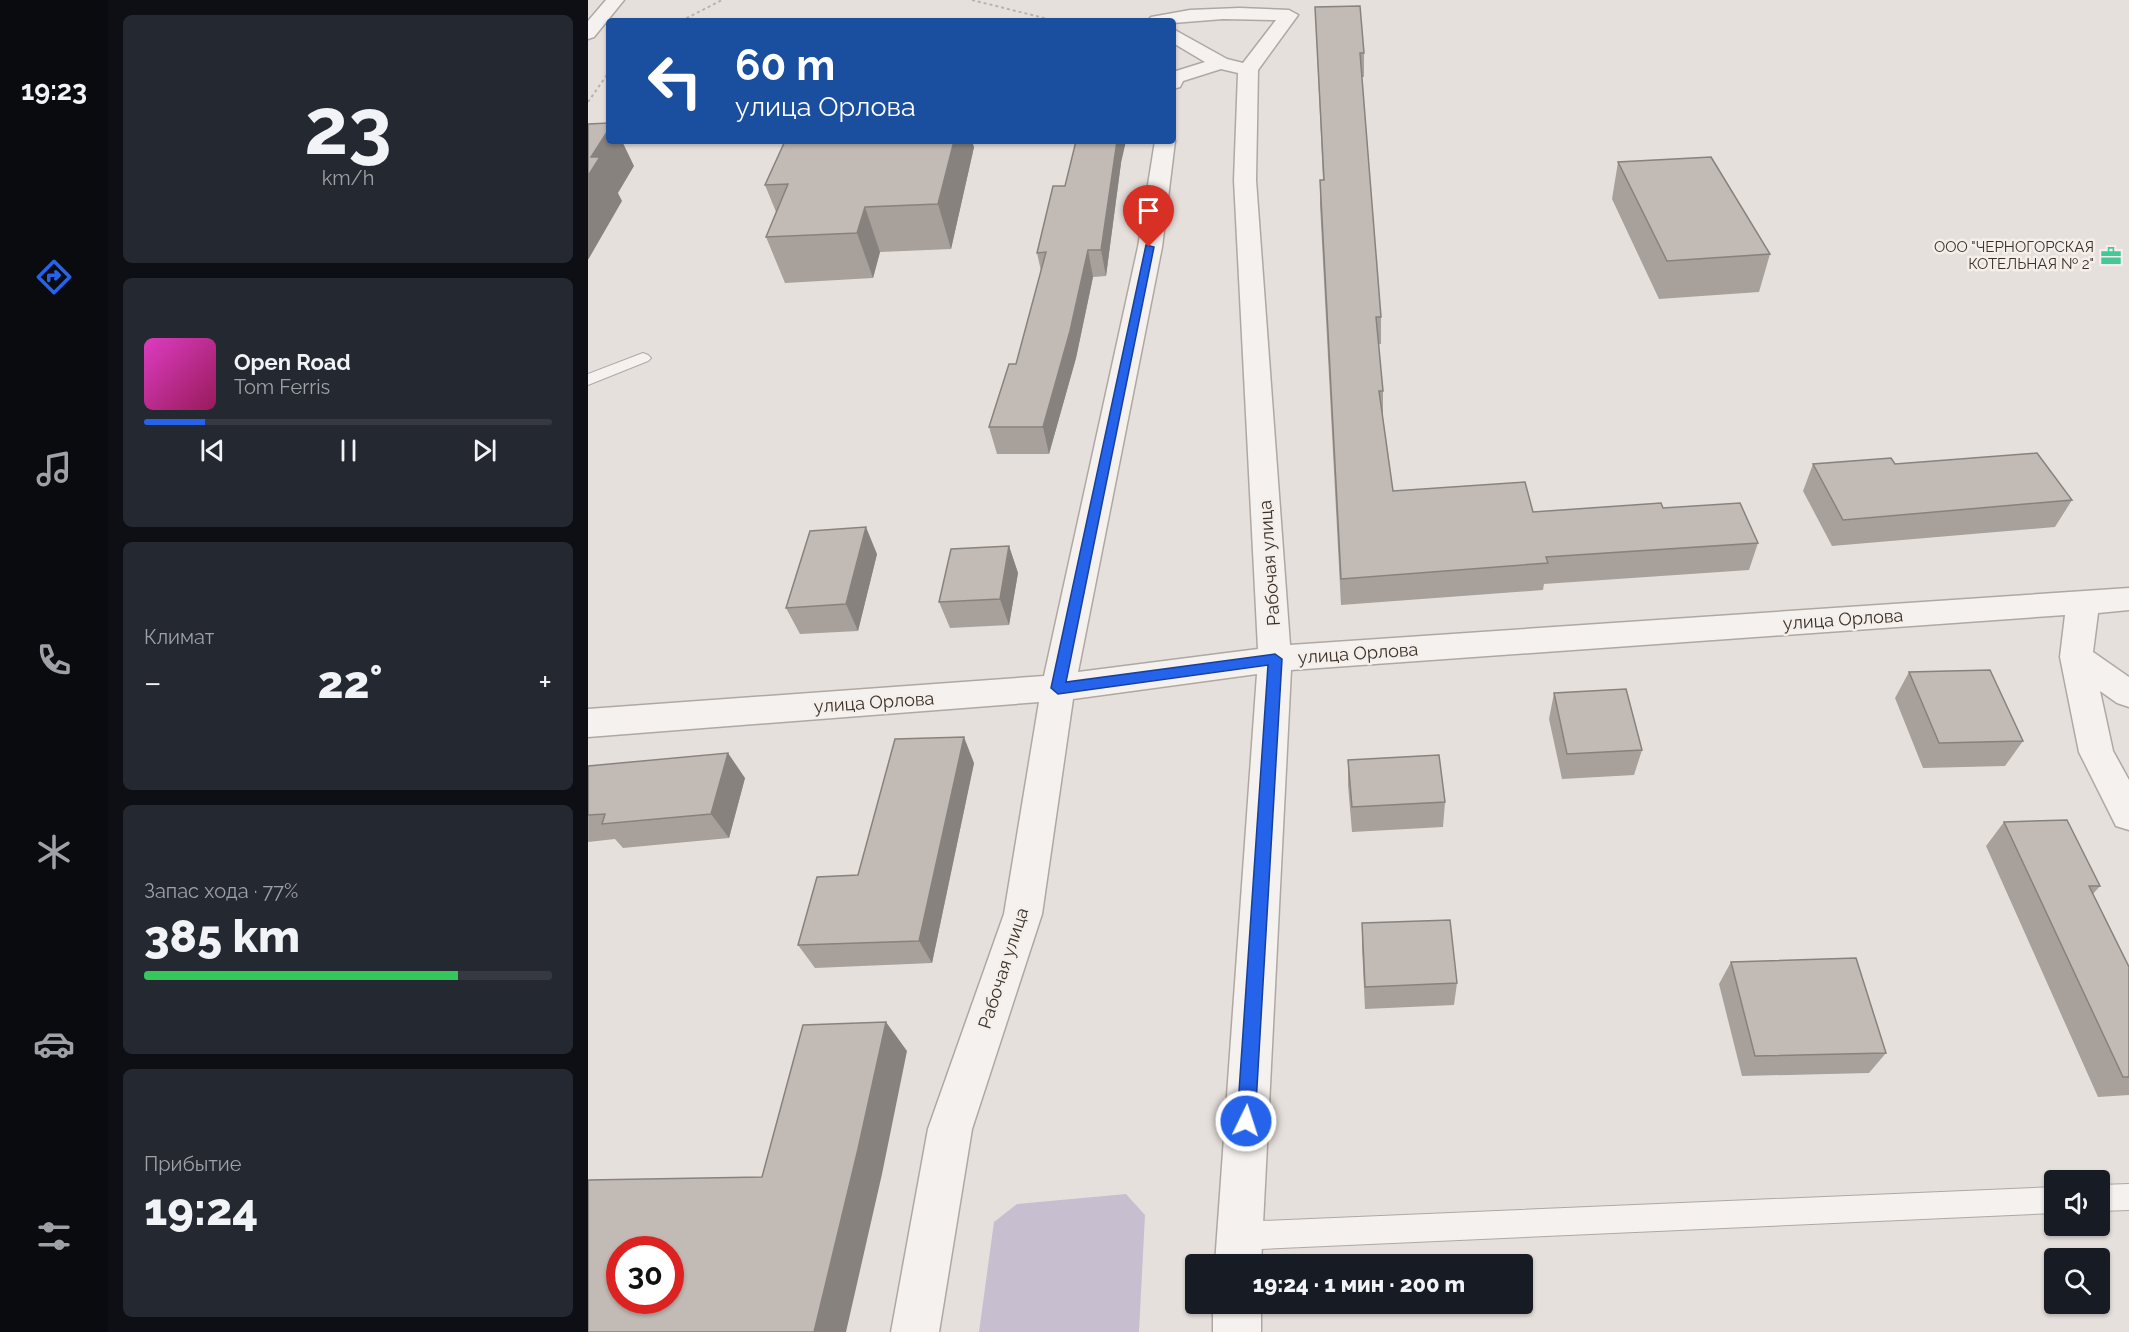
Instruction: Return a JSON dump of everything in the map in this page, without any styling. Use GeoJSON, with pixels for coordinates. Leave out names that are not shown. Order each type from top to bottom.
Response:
{"type":"FeatureCollection","features":[{"type":"Feature","properties":{"kind":"street"},"geometry":{"type":"LineString","coordinates":[[588,32],[615,0]]}},
{"type":"Feature","properties":{"kind":"street"},"geometry":{"type":"LineString","coordinates":[[1176,18],[1204,14],[1251,12],[1289,15],[1311,13]]}},
{"type":"Feature","properties":{"kind":"street"},"geometry":{"type":"LineString","coordinates":[[1176,78],[1234,67],[1289,15]]}},
{"type":"Feature","properties":{"kind":"street"},"geometry":{"type":"LineString","coordinates":[[588,32],[606,31]]}},
{"type":"Feature","properties":{"kind":"street"},"geometry":{"type":"LineString","coordinates":[[1176,37],[1234,67]]}},
{"type":"Feature","properties":{"kind":"street","name":"Рабочая улица"},"geometry":{"type":"LineString","coordinates":[[1234,67],[1245,180],[1275,659],[1238,1250]]}},
{"type":"Feature","properties":{"kind":"street","name":"Рабочая улица"},"geometry":{"type":"LineString","coordinates":[[915,1332],[950,1129],[1023,914],[1058,688],[1149,247],[1165,144]]}},
{"type":"Feature","properties":{"kind":"street","name":"улица Орлова"},"geometry":{"type":"LineString","coordinates":[[588,723],[1058,688],[1275,659],[2129,599]]}},
{"type":"Feature","properties":{"kind":"street"},"geometry":{"type":"LineString","coordinates":[[2083,602],[2076,657],[2096,752],[2129,815]]}},
{"type":"Feature","properties":{"kind":"street"},"geometry":{"type":"LineString","coordinates":[[2076,657],[2129,694]]}},
{"type":"Feature","properties":{"kind":"street"},"geometry":{"type":"LineString","coordinates":[[1237,1314],[1237,1332]]}},
{"type":"Feature","properties":{"kind":"lane"},"geometry":{"type":"LineString","coordinates":[[588,380],[643,358]]}},
{"type":"Feature","properties":{"kind":"lane"},"geometry":{"type":"LineString","coordinates":[[2110,1198],[2129,1197]]}},
{"type":"Feature","properties":{"kind":"lane"},"geometry":{"type":"LineString","coordinates":[[1238,1250],[2044,1201]]}},
{"type":"Feature","properties":{"kind":"path"},"geometry":{"type":"LineString","coordinates":[[687,18],[722,0]]}},
{"type":"Feature","properties":{"kind":"path"},"geometry":{"type":"LineString","coordinates":[[972,0],[1044,18]]}},
{"type":"Feature","properties":{"kind":"path"},"geometry":{"type":"LineString","coordinates":[[588,102],[606,76]]}},
{"type":"Feature","properties":{"kind":"shaded area"},"geometry":{"type":"Polygon","coordinates":[[[1126,1194],[1145,1215],[1139,1332],[979,1332],[994,1222],[1017,1204],[1126,1194]]]}},
{"type":"Feature","properties":{"kind":"building"},"geometry":{"type":"Polygon","coordinates":[[[1360,6],[1364,53],[1360,53],[1381,317],[1376,317],[1383,391],[1379,391],[1393,491],[1525,482],[1533,512],[1661,503],[1663,508],[1740,503],[1758,543],[1546,557],[1548,563],[1341,579],[1320,180],[1324,180],[1315,7],[1360,6]]]}},
{"type":"Feature","properties":{"kind":"building"},"geometry":{"type":"Polygon","coordinates":[[[606,123],[606,134],[591,157],[600,157],[588,176],[588,124],[606,123]]]}},
{"type":"Feature","properties":{"kind":"building"},"geometry":{"type":"Polygon","coordinates":[[[784,144],[953,144],[938,204],[865,207],[857,233],[766,237],[788,184],[765,185],[784,144]]]}},
{"type":"Feature","properties":{"kind":"building"},"geometry":{"type":"Polygon","coordinates":[[[1075,144],[1117,144],[1101,250],[1088,250],[1070,331],[1043,427],[989,427],[1009,364],[1016,364],[1046,252],[1037,253],[1053,186],[1065,186],[1075,144]]]}},
{"type":"Feature","properties":{"kind":"building"},"geometry":{"type":"Polygon","coordinates":[[[1711,157],[1770,254],[1667,261],[1618,162],[1711,157]]]}},
{"type":"Feature","properties":{"kind":"building"},"geometry":{"type":"Polygon","coordinates":[[[2037,453],[2072,500],[1843,520],[1813,464],[1891,458],[1895,464],[2037,453]]]}},
{"type":"Feature","properties":{"kind":"building"},"geometry":{"type":"Polygon","coordinates":[[[866,527],[846,604],[786,608],[810,531],[866,527]]]}},
{"type":"Feature","properties":{"kind":"building"},"geometry":{"type":"Polygon","coordinates":[[[1009,546],[1000,599],[939,602],[951,549],[1009,546]]]}},
{"type":"Feature","properties":{"kind":"building"},"geometry":{"type":"Polygon","coordinates":[[[1990,670],[2023,741],[1939,743],[1909,672],[1990,670]]]}},
{"type":"Feature","properties":{"kind":"building"},"geometry":{"type":"Polygon","coordinates":[[[1626,689],[1642,750],[1567,754],[1554,693],[1626,689]]]}},
{"type":"Feature","properties":{"kind":"building"},"geometry":{"type":"Polygon","coordinates":[[[964,737],[919,941],[798,945],[817,877],[858,875],[895,739],[964,737]]]}},
{"type":"Feature","properties":{"kind":"building"},"geometry":{"type":"Polygon","coordinates":[[[728,753],[711,814],[602,824],[605,814],[588,815],[588,766],[728,753]]]}},
{"type":"Feature","properties":{"kind":"building"},"geometry":{"type":"Polygon","coordinates":[[[1439,755],[1445,802],[1352,807],[1348,760],[1439,755]]]}},
{"type":"Feature","properties":{"kind":"building"},"geometry":{"type":"Polygon","coordinates":[[[2067,820],[2100,886],[2089,886],[2129,967],[2129,1077],[2123,1077],[2004,822],[2067,820]]]}},
{"type":"Feature","properties":{"kind":"building"},"geometry":{"type":"Polygon","coordinates":[[[1450,920],[1457,983],[1365,987],[1362,923],[1450,920]]]}},
{"type":"Feature","properties":{"kind":"building"},"geometry":{"type":"Polygon","coordinates":[[[1856,958],[1886,1053],[1755,1056],[1731,962],[1856,958]]]}},
{"type":"Feature","properties":{"kind":"building"},"geometry":{"type":"Polygon","coordinates":[[[886,1022],[814,1332],[588,1332],[588,1180],[762,1177],[803,1025],[886,1022]]]}},
{"type":"Feature","properties":{"kind":"place","name":"ООО \"ЧЕРНОГОРСКАЯ КОТЕЛЬНАЯ № 2\""},"geometry":{"type":"Point","coordinates":[2111,256]}},
{"type":"Feature","properties":{"kind":"route"},"geometry":{"type":"LineString","coordinates":[[1149,247],[1058,688],[1275,659],[1246,1121]]}}]}
